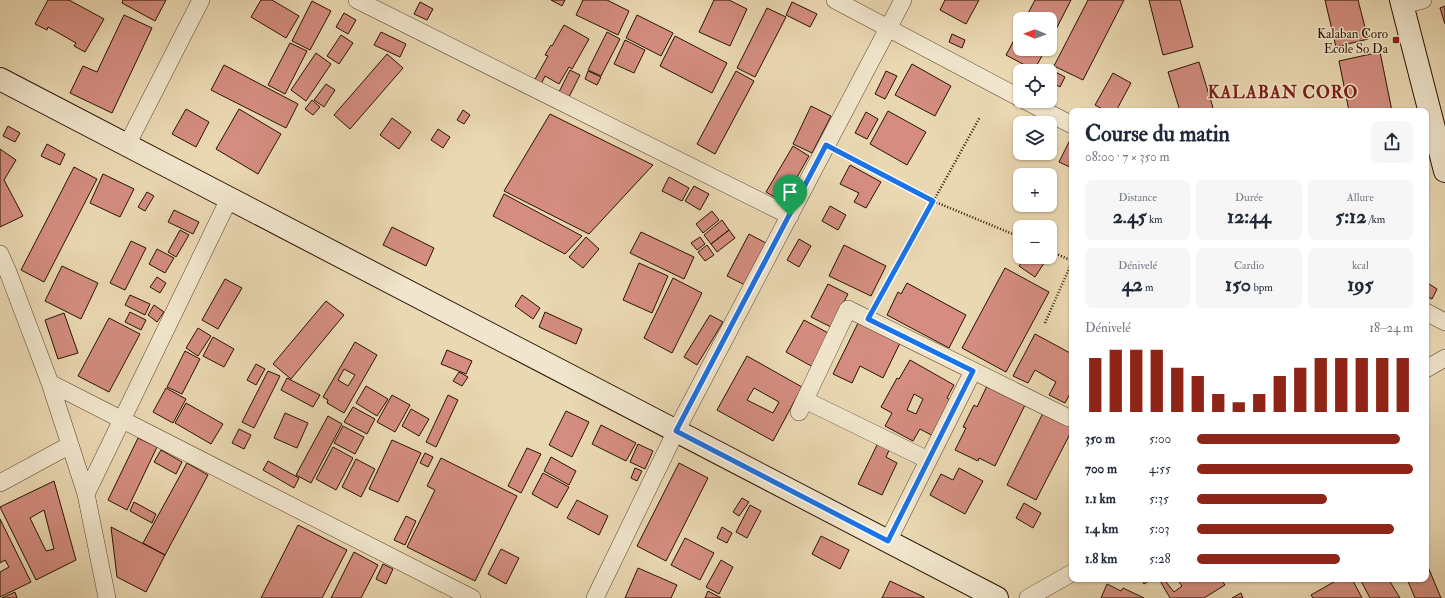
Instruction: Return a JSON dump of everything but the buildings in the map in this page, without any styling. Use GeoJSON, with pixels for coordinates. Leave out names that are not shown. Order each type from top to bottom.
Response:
{"type":"FeatureCollection","features":[{"type":"Feature","properties":{"kind":"street"},"geometry":{"type":"LineString","coordinates":[[126,145],[201,0]]}},
{"type":"Feature","properties":{"kind":"street"},"geometry":{"type":"LineString","coordinates":[[357,0],[790,216]]}},
{"type":"Feature","properties":{"kind":"street"},"geometry":{"type":"LineString","coordinates":[[835,0],[1013,94]]}},
{"type":"Feature","properties":{"kind":"street"},"geometry":{"type":"LineString","coordinates":[[595,598],[676,431],[903,0]]}},
{"type":"Feature","properties":{"kind":"street"},"geometry":{"type":"LineString","coordinates":[[1409,2],[1445,171]]}},
{"type":"Feature","properties":{"kind":"street"},"geometry":{"type":"LineString","coordinates":[[0,79],[997,598]]}},
{"type":"Feature","properties":{"kind":"street"},"geometry":{"type":"LineString","coordinates":[[1039,108],[1069,123]]}},
{"type":"Feature","properties":{"kind":"street"},"geometry":{"type":"LineString","coordinates":[[86,494],[229,199]]}},
{"type":"Feature","properties":{"kind":"street"},"geometry":{"type":"LineString","coordinates":[[0,254],[4,274],[50,383],[86,494],[107,598]]}},
{"type":"Feature","properties":{"kind":"street"},"geometry":{"type":"LineString","coordinates":[[928,460],[802,406],[848,309],[1069,418]]}},
{"type":"Feature","properties":{"kind":"street"},"geometry":{"type":"LineString","coordinates":[[1429,314],[1445,322]]}},
{"type":"Feature","properties":{"kind":"street"},"geometry":{"type":"LineString","coordinates":[[1429,367],[1445,358]]}},
{"type":"Feature","properties":{"kind":"street"},"geometry":{"type":"LineString","coordinates":[[888,541],[973,371]]}},
{"type":"Feature","properties":{"kind":"street"},"geometry":{"type":"LineString","coordinates":[[50,383],[472,598]]}},
{"type":"Feature","properties":{"kind":"street"},"geometry":{"type":"LineString","coordinates":[[0,483],[70,445]]}},
{"type":"Feature","properties":{"kind":"street"},"geometry":{"type":"LineString","coordinates":[[1028,598],[1069,575]]}},
{"type":"Feature","properties":{"kind":"path"},"geometry":{"type":"LineString","coordinates":[[868,319],[980,117]]}},
{"type":"Feature","properties":{"kind":"path"},"geometry":{"type":"LineString","coordinates":[[826,145],[933,201],[1013,234]]}},
{"type":"Feature","properties":{"kind":"path"},"geometry":{"type":"LineString","coordinates":[[1057,254],[1069,260]]}},
{"type":"Feature","properties":{"kind":"path"},"geometry":{"type":"LineString","coordinates":[[1045,324],[1069,268]]}},
{"type":"Feature","properties":{"kind":"place","name":"Kalaban Coro Ecole So Da"},"geometry":{"type":"Point","coordinates":[1396,40]}},
{"type":"Feature","properties":{"kind":"district","name":"KALABAN CORO"},"geometry":{"type":"Point","coordinates":[1283,92]}},
{"type":"Feature","properties":{"kind":"route"},"geometry":{"type":"LineString","coordinates":[[826,145],[933,201],[868,319],[973,371],[888,541],[676,431],[790,216],[826,145]]}}]}
